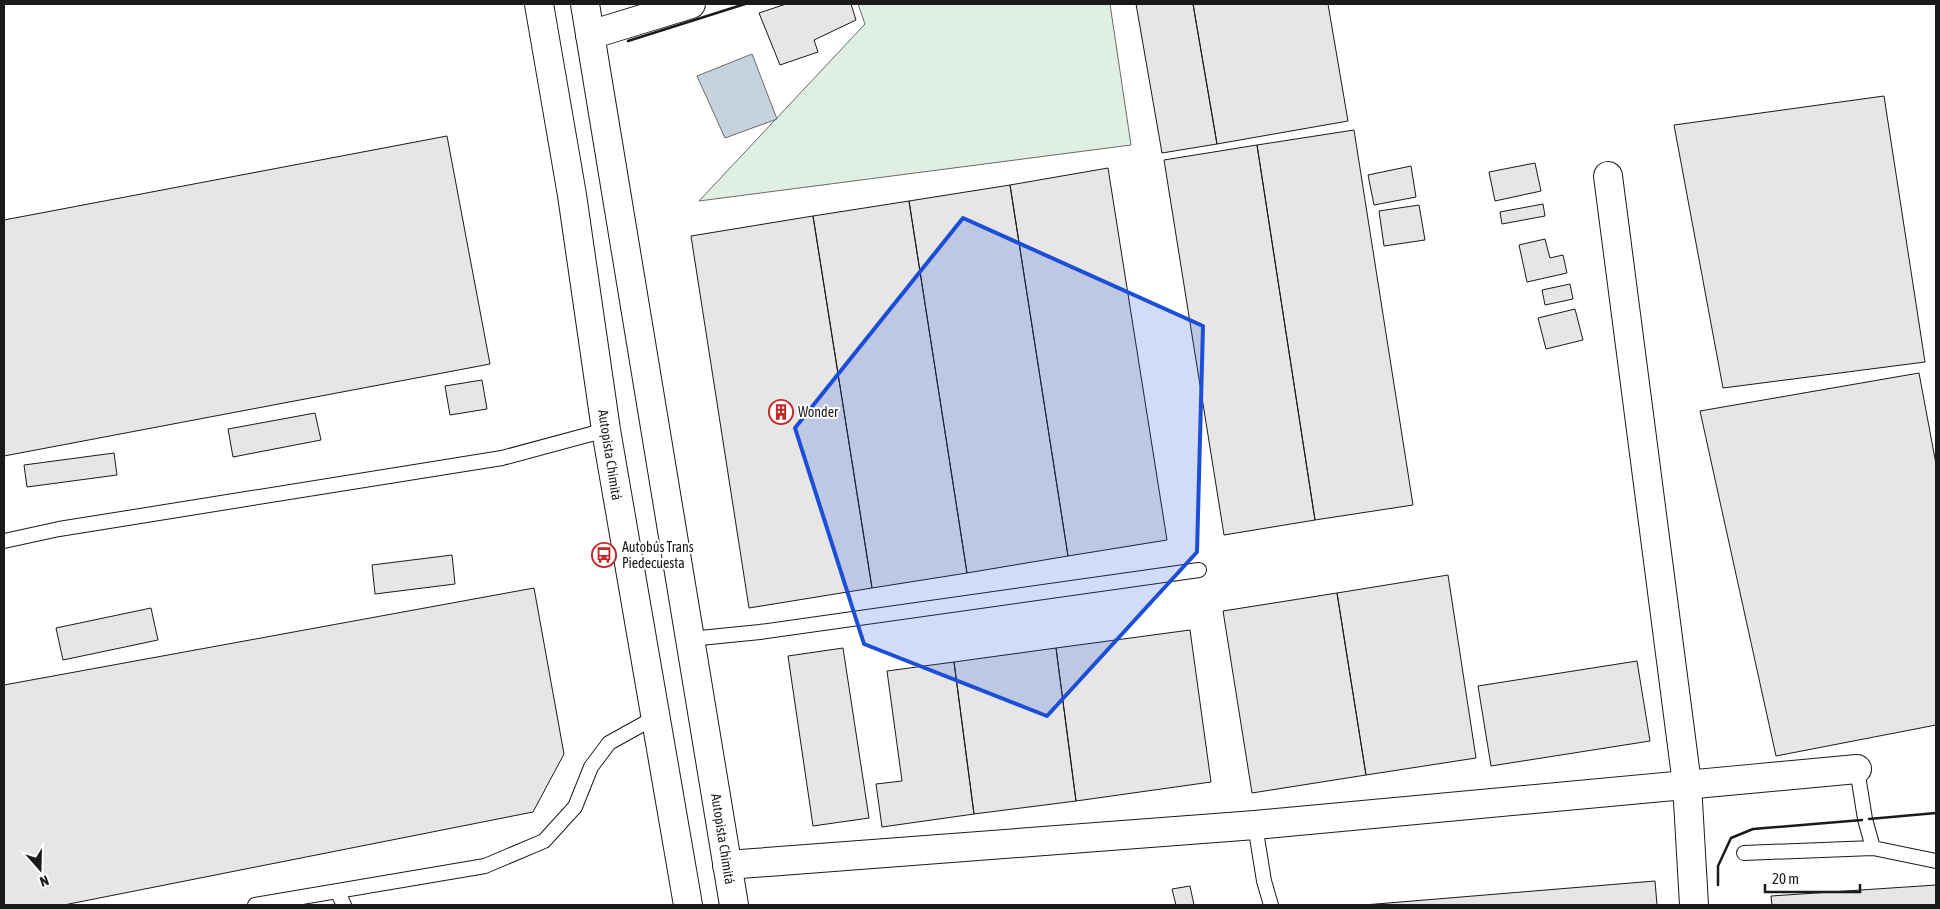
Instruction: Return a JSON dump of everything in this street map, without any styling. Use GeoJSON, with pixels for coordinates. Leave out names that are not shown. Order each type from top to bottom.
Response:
{"type":"FeatureCollection","features":[{"type":"Feature","properties":{"kind":"main road","name":"Autopista Chimitá"},"geometry":{"type":"LineString","coordinates":[[539,4],[572,195],[606,430],[654,718],[688,905]]}},
{"type":"Feature","properties":{"kind":"main road","name":"Autopista Chimitá"},"geometry":{"type":"LineString","coordinates":[[585,4],[734,905]]}},
{"type":"Feature","properties":{"kind":"main road"},"geometry":{"type":"LineString","coordinates":[[590,35],[691,4]]}},
{"type":"Feature","properties":{"kind":"main road"},"geometry":{"type":"LineString","coordinates":[[1608,176],[1687,784],[1694,905]]}},
{"type":"Feature","properties":{"kind":"main road"},"geometry":{"type":"LineString","coordinates":[[727,865],[1254,825],[1857,770]]}},
{"type":"Feature","properties":{"kind":"lane"},"geometry":{"type":"LineString","coordinates":[[4,541],[60,529],[502,458],[606,430]]}},
{"type":"Feature","properties":{"kind":"lane"},"geometry":{"type":"LineString","coordinates":[[690,639],[760,632],[1199,570]]}},
{"type":"Feature","properties":{"kind":"lane"},"geometry":{"type":"LineString","coordinates":[[255,905],[485,866],[544,841],[575,807],[591,766],[609,743],[654,718]]}},
{"type":"Feature","properties":{"kind":"lane"},"geometry":{"type":"LineString","coordinates":[[1857,770],[1865,819],[1873,848]]}},
{"type":"Feature","properties":{"kind":"lane"},"geometry":{"type":"LineString","coordinates":[[1254,825],[1264,881],[1271,905]]}},
{"type":"Feature","properties":{"kind":"lane"},"geometry":{"type":"LineString","coordinates":[[1744,853],[1873,848],[1936,861]]}},
{"type":"Feature","properties":{"kind":"lane"},"geometry":{"type":"LineString","coordinates":[[337,891],[344,905]]}},
{"type":"Feature","properties":{"kind":"highlighted area"},"geometry":{"type":"Polygon","coordinates":[[[963,218],[1203,326],[1197,552],[1047,716],[864,644],[795,428],[963,218]]]}},
{"type":"Feature","properties":{"kind":"green space"},"geometry":{"type":"Polygon","coordinates":[[[858,4],[1110,4],[1131,145],[699,201],[865,24],[858,4]]]}},
{"type":"Feature","properties":{"kind":"shaded area"},"geometry":{"type":"Polygon","coordinates":[[[752,54],[777,119],[725,138],[697,76],[752,54]]]}},
{"type":"Feature","properties":{"kind":"building"},"geometry":{"type":"Polygon","coordinates":[[[786,4],[851,4],[856,20],[814,40],[818,52],[780,65],[759,13],[786,4]]]}},
{"type":"Feature","properties":{"kind":"building"},"geometry":{"type":"Polygon","coordinates":[[[1136,4],[1193,4],[1217,144],[1162,153],[1136,4]]]}},
{"type":"Feature","properties":{"kind":"building"},"geometry":{"type":"Polygon","coordinates":[[[1193,4],[1328,4],[1348,121],[1217,144],[1193,4]]]}},
{"type":"Feature","properties":{"kind":"building"},"geometry":{"type":"Polygon","coordinates":[[[1884,96],[1925,362],[1723,388],[1674,125],[1884,96]]]}},
{"type":"Feature","properties":{"kind":"building"},"geometry":{"type":"Polygon","coordinates":[[[1354,130],[1413,505],[1315,520],[1257,145],[1354,130]]]}},
{"type":"Feature","properties":{"kind":"building"},"geometry":{"type":"Polygon","coordinates":[[[447,136],[490,364],[4,456],[4,220],[447,136]]]}},
{"type":"Feature","properties":{"kind":"building"},"geometry":{"type":"Polygon","coordinates":[[[1257,145],[1315,520],[1224,535],[1164,160],[1257,145]]]}},
{"type":"Feature","properties":{"kind":"building"},"geometry":{"type":"Polygon","coordinates":[[[1535,163],[1541,191],[1495,201],[1489,172],[1535,163]]]}},
{"type":"Feature","properties":{"kind":"building"},"geometry":{"type":"Polygon","coordinates":[[[1411,166],[1416,197],[1374,205],[1368,175],[1411,166]]]}},
{"type":"Feature","properties":{"kind":"building"},"geometry":{"type":"Polygon","coordinates":[[[1108,168],[1167,540],[1068,556],[1010,185],[1108,168]]]}},
{"type":"Feature","properties":{"kind":"building"},"geometry":{"type":"Polygon","coordinates":[[[1010,185],[1068,556],[967,573],[909,201],[1010,185]]]}},
{"type":"Feature","properties":{"kind":"building"},"geometry":{"type":"Polygon","coordinates":[[[909,201],[967,573],[872,588],[813,216],[909,201]]]}},
{"type":"Feature","properties":{"kind":"building"},"geometry":{"type":"Polygon","coordinates":[[[1543,204],[1545,216],[1502,224],[1500,212],[1543,204]]]}},
{"type":"Feature","properties":{"kind":"building"},"geometry":{"type":"Polygon","coordinates":[[[1419,205],[1425,240],[1384,246],[1379,211],[1419,205]]]}},
{"type":"Feature","properties":{"kind":"building","name":"Wonder"},"geometry":{"type":"Polygon","coordinates":[[[813,216],[872,588],[749,608],[691,236],[813,216]]]}},
{"type":"Feature","properties":{"kind":"building"},"geometry":{"type":"Polygon","coordinates":[[[1545,239],[1550,258],[1563,255],[1567,273],[1527,282],[1519,245],[1545,239]]]}},
{"type":"Feature","properties":{"kind":"building"},"geometry":{"type":"Polygon","coordinates":[[[1570,284],[1573,299],[1545,305],[1542,290],[1570,284]]]}},
{"type":"Feature","properties":{"kind":"building"},"geometry":{"type":"Polygon","coordinates":[[[1575,309],[1583,340],[1546,349],[1538,318],[1575,309]]]}},
{"type":"Feature","properties":{"kind":"building"},"geometry":{"type":"Polygon","coordinates":[[[1919,373],[1936,464],[1936,725],[1776,756],[1700,411],[1919,373]]]}},
{"type":"Feature","properties":{"kind":"building"},"geometry":{"type":"Polygon","coordinates":[[[482,380],[487,409],[450,415],[445,386],[482,380]]]}},
{"type":"Feature","properties":{"kind":"building"},"geometry":{"type":"Polygon","coordinates":[[[315,413],[321,440],[233,457],[228,429],[315,413]]]}},
{"type":"Feature","properties":{"kind":"building"},"geometry":{"type":"Polygon","coordinates":[[[114,453],[117,475],[27,487],[24,465],[114,453]]]}},
{"type":"Feature","properties":{"kind":"building"},"geometry":{"type":"Polygon","coordinates":[[[452,555],[455,584],[375,594],[372,565],[452,555]]]}},
{"type":"Feature","properties":{"kind":"building"},"geometry":{"type":"Polygon","coordinates":[[[1448,575],[1476,758],[1366,775],[1337,593],[1448,575]]]}},
{"type":"Feature","properties":{"kind":"building"},"geometry":{"type":"Polygon","coordinates":[[[534,588],[564,754],[533,812],[64,905],[4,905],[4,685],[534,588]]]}},
{"type":"Feature","properties":{"kind":"building"},"geometry":{"type":"Polygon","coordinates":[[[1337,593],[1366,775],[1252,793],[1223,611],[1337,593]]]}},
{"type":"Feature","properties":{"kind":"building"},"geometry":{"type":"Polygon","coordinates":[[[151,608],[158,640],[63,660],[56,628],[151,608]]]}},
{"type":"Feature","properties":{"kind":"building"},"geometry":{"type":"Polygon","coordinates":[[[1190,630],[1211,782],[1076,801],[1056,648],[1190,630]]]}},
{"type":"Feature","properties":{"kind":"building"},"geometry":{"type":"Polygon","coordinates":[[[843,648],[869,818],[813,826],[788,656],[843,648]]]}},
{"type":"Feature","properties":{"kind":"building"},"geometry":{"type":"Polygon","coordinates":[[[1056,648],[1076,801],[974,814],[954,662],[1056,648]]]}},
{"type":"Feature","properties":{"kind":"building"},"geometry":{"type":"Polygon","coordinates":[[[1637,661],[1650,741],[1491,766],[1478,686],[1637,661]]]}},
{"type":"Feature","properties":{"kind":"building"},"geometry":{"type":"Polygon","coordinates":[[[954,662],[974,814],[882,827],[876,784],[902,781],[887,671],[954,662]]]}},
{"type":"Feature","properties":{"kind":"building"},"geometry":{"type":"Polygon","coordinates":[[[1655,881],[1657,905],[1364,905],[1655,881]]]}},
{"type":"Feature","properties":{"kind":"building"},"geometry":{"type":"Polygon","coordinates":[[[1936,885],[1936,905],[1772,905],[1771,896],[1936,885]]]}},
{"type":"Feature","properties":{"kind":"building"},"geometry":{"type":"Polygon","coordinates":[[[1190,886],[1194,905],[1176,905],[1172,889],[1190,886]]]}},
{"type":"Feature","properties":{"kind":"wall"},"geometry":{"type":"LineString","coordinates":[[628,41],[745,4]]}},
{"type":"Feature","properties":{"kind":"wall"},"geometry":{"type":"LineString","coordinates":[[1869,819],[1936,813]]}},
{"type":"Feature","properties":{"kind":"wall"},"geometry":{"type":"LineString","coordinates":[[1718,885],[1718,866],[1731,838],[1753,829],[1862,820]]}},
{"type":"Feature","properties":{"kind":"place","name":"Wonder"},"geometry":{"type":"Point","coordinates":[781,412]}},
{"type":"Feature","properties":{"kind":"place","name":"Autobús Trans Piedecuesta"},"geometry":{"type":"Point","coordinates":[604,555]}}]}
